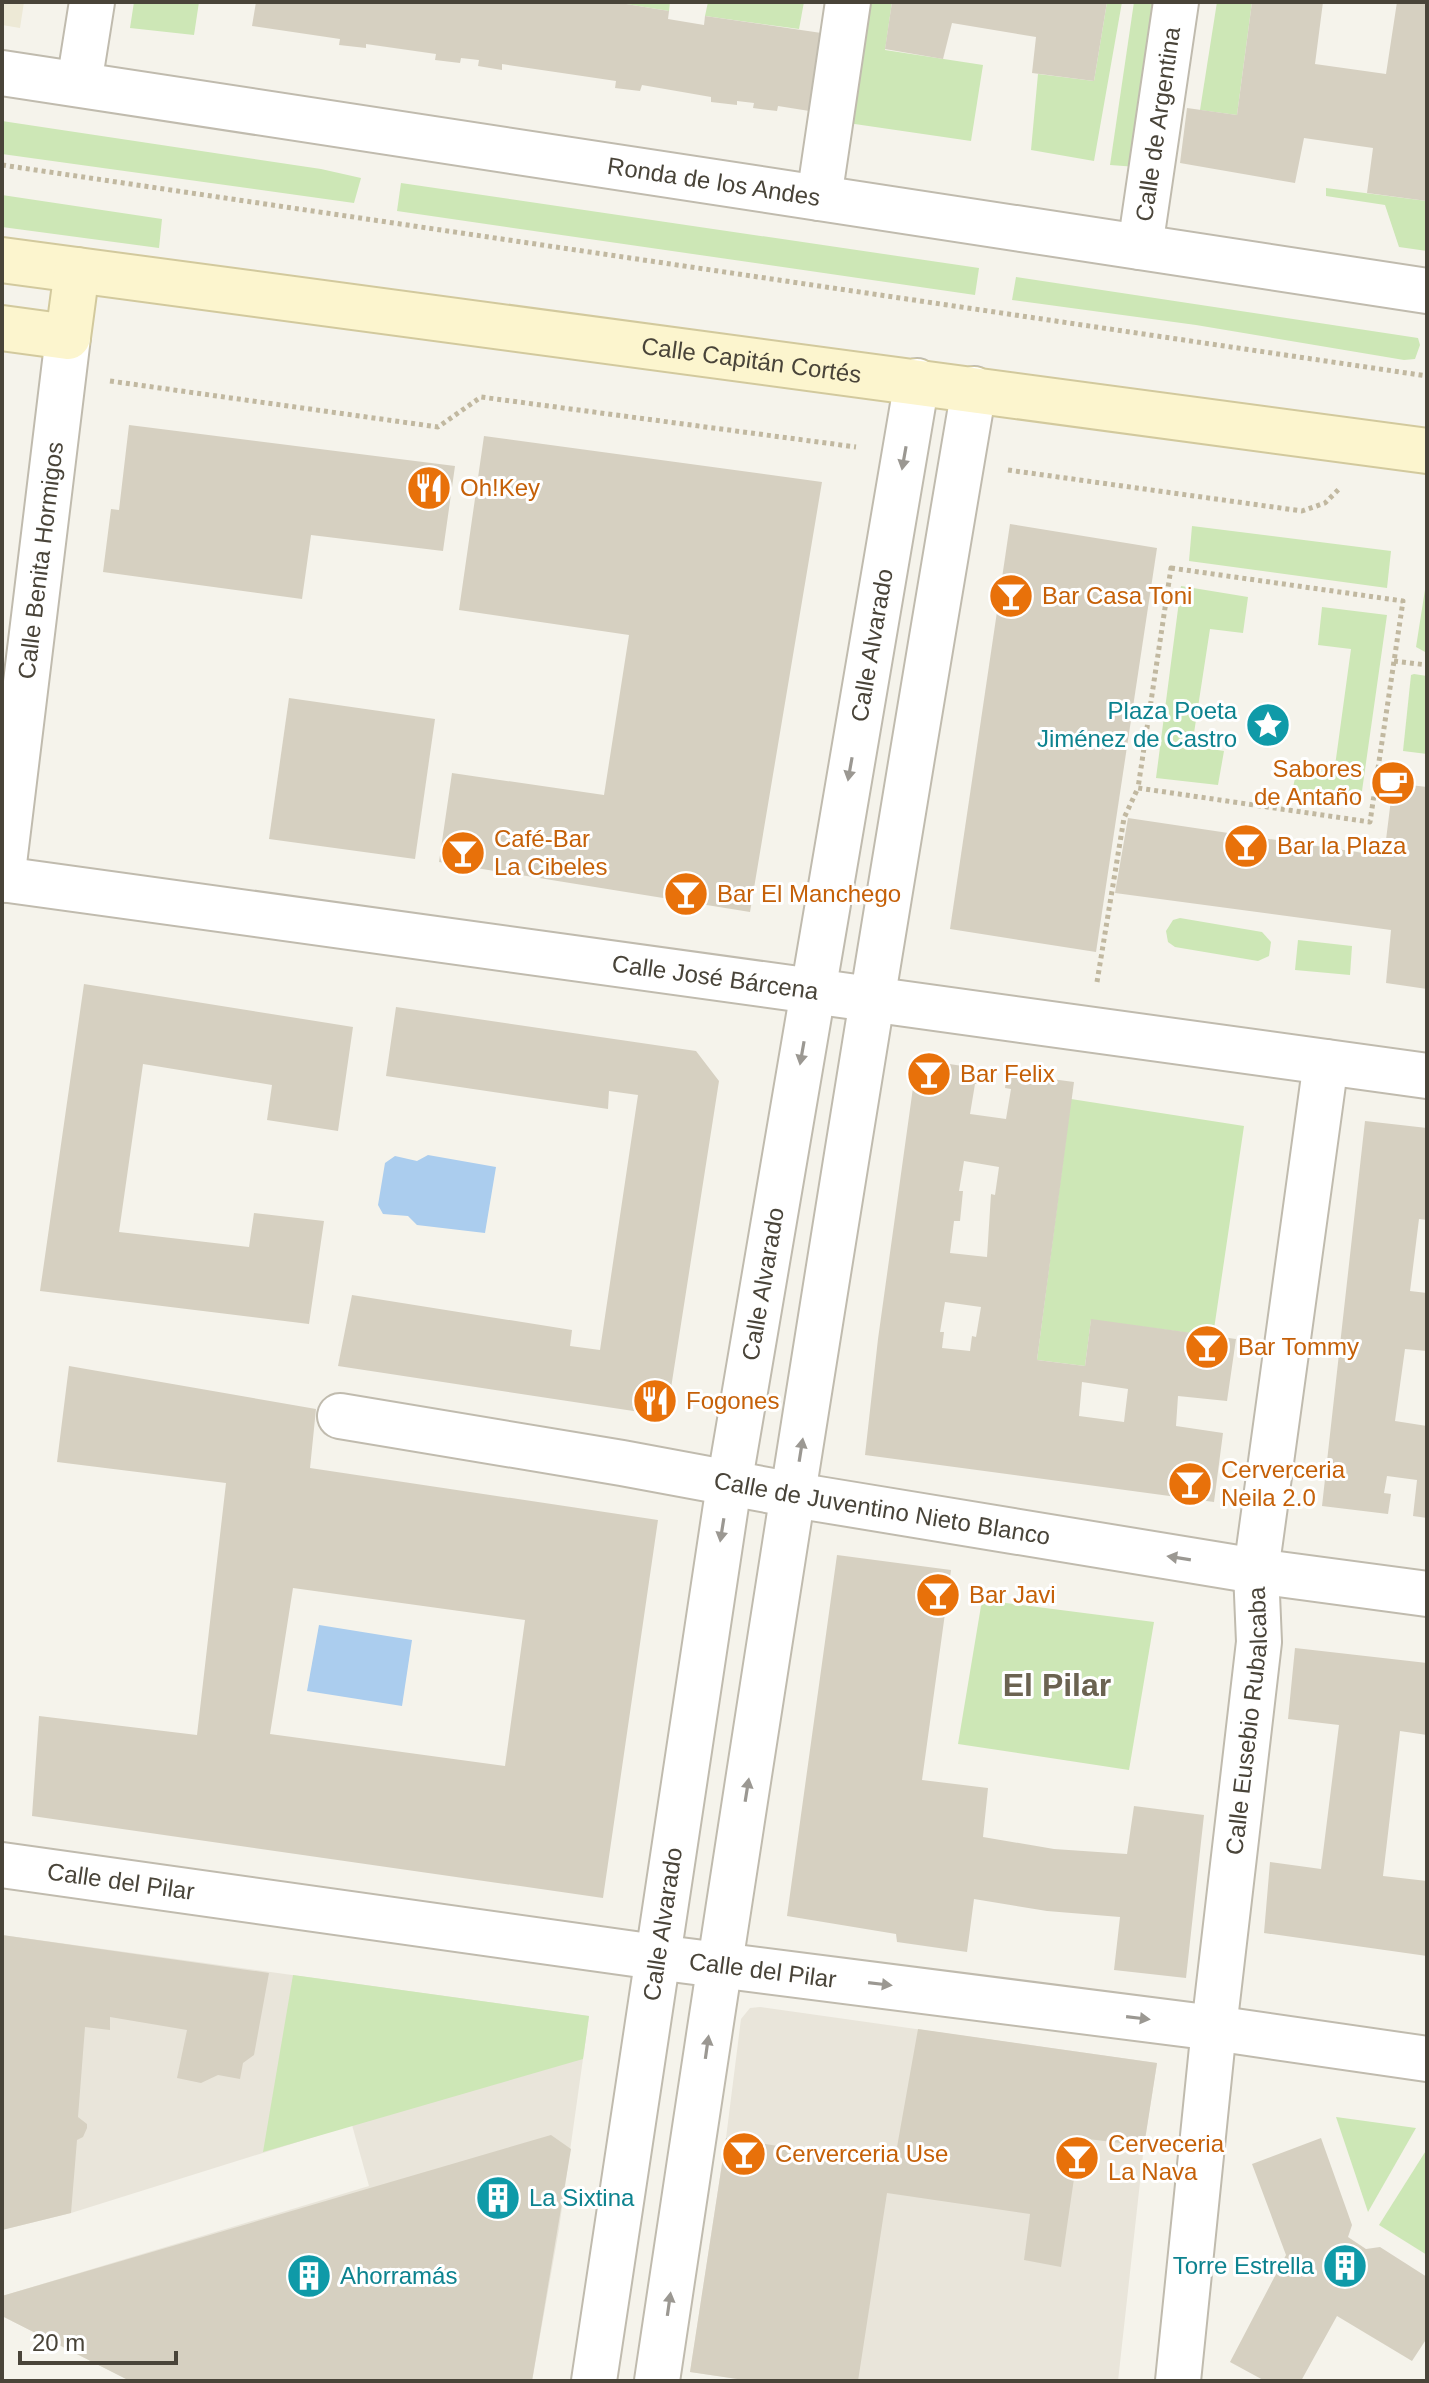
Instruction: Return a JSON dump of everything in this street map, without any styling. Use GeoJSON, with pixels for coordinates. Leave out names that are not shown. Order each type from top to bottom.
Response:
{"type":"FeatureCollection","features":[{"type":"Feature","properties":{"kind":"main road","name":"Calle Capitán Cortés"},"geometry":{"type":"LineString","coordinates":[[2,260],[1427,451]]}},
{"type":"Feature","properties":{"kind":"main road"},"geometry":{"type":"LineString","coordinates":[[2,328],[66,356],[77,270]]}},
{"type":"Feature","properties":{"kind":"street"},"geometry":{"type":"LineString","coordinates":[[79,84],[92,2]]}},
{"type":"Feature","properties":{"kind":"street"},"geometry":{"type":"LineString","coordinates":[[819,198],[848,2]]}},
{"type":"Feature","properties":{"kind":"street","name":"Calle de Argentina"},"geometry":{"type":"LineString","coordinates":[[1140,247],[1176,2]]}},
{"type":"Feature","properties":{"kind":"street","name":"Ronda de los Andes"},"geometry":{"type":"LineString","coordinates":[[2,73],[1427,291]]}},
{"type":"Feature","properties":{"kind":"street","name":"Calle Benita Hormigos"},"geometry":{"type":"LineString","coordinates":[[2,879],[66,356]]}},
{"type":"Feature","properties":{"kind":"street","name":"Calle Alvarado"},"geometry":{"type":"LineString","coordinates":[[594,2381],[729,1485],[917,381]]}},
{"type":"Feature","properties":{"kind":"street"},"geometry":{"type":"LineString","coordinates":[[657,2381],[719,1963],[974,389]]}},
{"type":"Feature","properties":{"kind":"street","name":"Calle José Bárcena"},"geometry":{"type":"LineString","coordinates":[[2,879],[1427,1076]]}},
{"type":"Feature","properties":{"kind":"street","name":"Calle Eusebio Rubalcaba"},"geometry":{"type":"LineString","coordinates":[[1178,2381],[1214,2028],[1259,1642],[1256,1571],[1326,1062]]}},
{"type":"Feature","properties":{"kind":"street","name":"Calle de Juventino Nieto Blanco"},"geometry":{"type":"LineString","coordinates":[[340,1416],[622,1463],[729,1485],[1256,1571],[1427,1594]]}},
{"type":"Feature","properties":{"kind":"street","name":"Calle del Pilar"},"geometry":{"type":"LineString","coordinates":[[2,1865],[656,1957],[1214,2028],[1427,2059]]}},
{"type":"Feature","properties":{"kind":"path"},"geometry":{"type":"LineString","coordinates":[[2,165],[1427,376]]}},
{"type":"Feature","properties":{"kind":"path"},"geometry":{"type":"LineString","coordinates":[[66,356],[438,427],[481,397],[904,453]]}},
{"type":"Feature","properties":{"kind":"path"},"geometry":{"type":"LineString","coordinates":[[961,463],[1302,511],[1325,503],[1345,483]]}},
{"type":"Feature","properties":{"kind":"path"},"geometry":{"type":"LineString","coordinates":[[1089,1030],[1124,818],[1138,788],[1171,568],[1403,601],[1370,822],[1138,788]]}},
{"type":"Feature","properties":{"kind":"path"},"geometry":{"type":"LineString","coordinates":[[1394,661],[1427,665]]}},
{"type":"Feature","properties":{"kind":"shaded area"},"geometry":{"type":"Polygon","coordinates":[[[2,2],[24,2],[20,28],[2,25],[2,2]]]}},
{"type":"Feature","properties":{"kind":"shaded area"},"geometry":{"type":"Polygon","coordinates":[[[2,1935],[589,2016],[559,2229],[532,2381],[130,2381],[2,2316],[2,2296],[369,2186],[352,2125],[71,2213],[2,2230],[2,1935]]]}},
{"type":"Feature","properties":{"kind":"shaded area"},"geometry":{"type":"Polygon","coordinates":[[[750,2008],[1157,2063],[1144,2146],[1118,2381],[751,2381],[690,2372],[741,2019],[750,2008]]]}},
{"type":"Feature","properties":{"kind":"green space"},"geometry":{"type":"Polygon","coordinates":[[[134,2],[199,2],[194,35],[130,28],[134,2]]]}},
{"type":"Feature","properties":{"kind":"green space"},"geometry":{"type":"Polygon","coordinates":[[[614,2],[670,2],[669,11],[614,2]]]}},
{"type":"Feature","properties":{"kind":"green space"},"geometry":{"type":"Polygon","coordinates":[[[708,2],[804,2],[799,29],[705,16],[708,2]]]}},
{"type":"Feature","properties":{"kind":"green space"},"geometry":{"type":"Polygon","coordinates":[[[859,2],[892,2],[885,50],[983,65],[971,141],[841,122],[859,2]]]}},
{"type":"Feature","properties":{"kind":"green space"},"geometry":{"type":"Polygon","coordinates":[[[1107,2],[1122,2],[1094,161],[1031,150],[1038,74],[1094,81],[1107,2]]]}},
{"type":"Feature","properties":{"kind":"green space"},"geometry":{"type":"Polygon","coordinates":[[[1134,2],[1162,2],[1137,167],[1110,165],[1134,2]]]}},
{"type":"Feature","properties":{"kind":"green space"},"geometry":{"type":"Polygon","coordinates":[[[1217,2],[1252,2],[1237,115],[1200,110],[1217,2]]]}},
{"type":"Feature","properties":{"kind":"green space"},"geometry":{"type":"Polygon","coordinates":[[[2,121],[321,169],[361,178],[354,203],[2,154],[2,121]]]}},
{"type":"Feature","properties":{"kind":"green space"},"geometry":{"type":"Polygon","coordinates":[[[401,183],[979,268],[975,295],[397,211],[401,183]]]}},
{"type":"Feature","properties":{"kind":"green space"},"geometry":{"type":"Polygon","coordinates":[[[1326,188],[1427,201],[1427,251],[1399,247],[1385,205],[1326,196],[1326,188]]]}},
{"type":"Feature","properties":{"kind":"green space"},"geometry":{"type":"Polygon","coordinates":[[[2,195],[162,219],[159,248],[2,227],[2,195]]]}},
{"type":"Feature","properties":{"kind":"green space"},"geometry":{"type":"Polygon","coordinates":[[[1016,277],[1418,338],[1420,345],[1415,359],[1404,360],[1196,325],[1012,300],[1016,277]]]}},
{"type":"Feature","properties":{"kind":"green space"},"geometry":{"type":"Polygon","coordinates":[[[1192,526],[1391,551],[1387,588],[1189,561],[1192,526]]]}},
{"type":"Feature","properties":{"kind":"green space"},"geometry":{"type":"Polygon","coordinates":[[[1427,577],[1427,653],[1416,647],[1427,577]]]}},
{"type":"Feature","properties":{"kind":"green space"},"geometry":{"type":"Polygon","coordinates":[[[1181,586],[1248,597],[1243,633],[1210,629],[1192,746],[1224,751],[1218,785],[1156,778],[1181,586]]]}},
{"type":"Feature","properties":{"kind":"green space"},"geometry":{"type":"Polygon","coordinates":[[[1322,607],[1387,615],[1360,805],[1291,796],[1299,761],[1335,766],[1351,649],[1318,645],[1322,607]]]}},
{"type":"Feature","properties":{"kind":"green space"},"geometry":{"type":"Polygon","coordinates":[[[1411,675],[1427,676],[1427,754],[1403,751],[1411,675]]]}},
{"type":"Feature","properties":{"kind":"green space"},"geometry":{"type":"Polygon","coordinates":[[[1180,918],[1262,932],[1271,942],[1269,956],[1258,961],[1175,947],[1168,942],[1166,931],[1173,920],[1180,918]]]}},
{"type":"Feature","properties":{"kind":"green space"},"geometry":{"type":"Polygon","coordinates":[[[1298,940],[1352,946],[1350,975],[1295,970],[1298,940]]]}},
{"type":"Feature","properties":{"kind":"green space"},"geometry":{"type":"Polygon","coordinates":[[[1071,1099],[1244,1126],[1213,1336],[1091,1320],[1085,1366],[1037,1360],[1071,1099]]]}},
{"type":"Feature","properties":{"kind":"green space"},"geometry":{"type":"Polygon","coordinates":[[[982,1600],[1154,1622],[1129,1770],[958,1744],[982,1600]]]}},
{"type":"Feature","properties":{"kind":"green space"},"geometry":{"type":"Polygon","coordinates":[[[293,1975],[589,2016],[583,2059],[263,2152],[293,1975]]]}},
{"type":"Feature","properties":{"kind":"green space"},"geometry":{"type":"Polygon","coordinates":[[[1336,2117],[1416,2128],[1368,2212],[1336,2117]]]}},
{"type":"Feature","properties":{"kind":"green space"},"geometry":{"type":"Polygon","coordinates":[[[1427,2149],[1427,2255],[1379,2225],[1427,2149]]]}},
{"type":"Feature","properties":{"kind":"water"},"geometry":{"type":"Polygon","coordinates":[[[428,1155],[496,1167],[485,1233],[417,1225],[408,1216],[383,1214],[378,1205],[385,1163],[395,1156],[417,1161],[428,1155]]]}},
{"type":"Feature","properties":{"kind":"water"},"geometry":{"type":"Polygon","coordinates":[[[319,1625],[412,1640],[402,1706],[307,1691],[319,1625]]]}},
{"type":"Feature","properties":{"kind":"building"},"geometry":{"type":"Polygon","coordinates":[[[256,2],[614,2],[669,11],[668,19],[704,25],[705,16],[835,35],[822,113],[778,106],[777,111],[753,108],[754,103],[711,102],[711,97],[642,85],[640,91],[615,88],[616,81],[502,64],[502,70],[478,66],[479,60],[461,58],[460,63],[435,60],[436,54],[366,44],[366,48],[339,45],[340,39],[252,26],[256,2]]]}},
{"type":"Feature","properties":{"kind":"building"},"geometry":{"type":"Polygon","coordinates":[[[892,2],[1107,2],[1094,81],[1032,73],[1036,37],[952,23],[943,59],[885,49],[892,2]]]}},
{"type":"Feature","properties":{"kind":"building"},"geometry":{"type":"Polygon","coordinates":[[[1252,2],[1323,2],[1315,64],[1386,74],[1397,2],[1427,2],[1427,201],[1367,193],[1373,148],[1304,138],[1295,183],[1180,163],[1187,108],[1237,115],[1252,2]]]}},
{"type":"Feature","properties":{"kind":"building"},"geometry":{"type":"Polygon","coordinates":[[[129,425],[455,466],[443,551],[311,535],[302,599],[103,572],[111,509],[119,510],[129,425]]]}},
{"type":"Feature","properties":{"kind":"building"},"geometry":{"type":"Polygon","coordinates":[[[484,436],[822,482],[750,912],[439,862],[452,773],[604,795],[629,635],[459,610],[484,436]]]}},
{"type":"Feature","properties":{"kind":"building"},"geometry":{"type":"Polygon","coordinates":[[[1010,524],[1157,548],[1096,952],[950,929],[1010,524]]]}},
{"type":"Feature","properties":{"kind":"building"},"geometry":{"type":"Polygon","coordinates":[[[289,698],[435,719],[415,859],[269,839],[289,698]]]}},
{"type":"Feature","properties":{"kind":"building"},"geometry":{"type":"Polygon","coordinates":[[[1393,783],[1427,787],[1427,989],[1386,983],[1391,930],[1115,893],[1128,818],[1384,856],[1393,783]]]}},
{"type":"Feature","properties":{"kind":"building"},"geometry":{"type":"Polygon","coordinates":[[[84,984],[353,1027],[338,1131],[267,1120],[272,1085],[143,1064],[119,1232],[249,1247],[254,1213],[324,1221],[309,1324],[40,1291],[84,984]]]}},
{"type":"Feature","properties":{"kind":"building"},"geometry":{"type":"Polygon","coordinates":[[[396,1007],[696,1051],[719,1081],[671,1388],[640,1412],[338,1366],[352,1295],[572,1330],[570,1346],[600,1350],[638,1095],[609,1091],[608,1109],[386,1076],[396,1007]]]}},
{"type":"Feature","properties":{"kind":"building"},"geometry":{"type":"Polygon","coordinates":[[[917,1059],[982,1069],[979,1084],[975,1084],[970,1114],[1006,1119],[1011,1089],[1005,1088],[1007,1073],[1074,1082],[1037,1360],[1085,1366],[1091,1319],[1236,1339],[1227,1401],[1178,1396],[1176,1426],[1223,1433],[1214,1502],[865,1455],[917,1059]],[[964,1161],[959,1191],[963,1191],[960,1221],[954,1221],[950,1253],[987,1257],[991,1194],[995,1195],[999,1167],[964,1161]],[[945,1302],[940,1332],[944,1332],[942,1348],[970,1351],[972,1336],[976,1337],[981,1307],[945,1302]],[[1082,1382],[1079,1416],[1124,1422],[1128,1389],[1082,1382]]]}},
{"type":"Feature","properties":{"kind":"building"},"geometry":{"type":"Polygon","coordinates":[[[1365,1121],[1427,1128],[1427,1220],[1419,1219],[1410,1291],[1427,1293],[1427,1351],[1405,1349],[1395,1421],[1427,1426],[1427,1518],[1413,1516],[1417,1480],[1387,1476],[1384,1493],[1391,1494],[1388,1514],[1322,1506],[1365,1121]]]}},
{"type":"Feature","properties":{"kind":"building"},"geometry":{"type":"Polygon","coordinates":[[[69,1366],[316,1409],[310,1468],[658,1520],[603,1898],[32,1816],[39,1716],[197,1735],[226,1483],[57,1462],[69,1366]],[[293,1588],[270,1734],[505,1766],[525,1620],[293,1588]]]}},
{"type":"Feature","properties":{"kind":"building"},"geometry":{"type":"Polygon","coordinates":[[[837,1555],[951,1570],[922,1780],[988,1788],[983,1837],[1054,1849],[1127,1854],[1134,1806],[1204,1815],[1186,1978],[1114,1970],[1120,1917],[1047,1911],[974,1899],[967,1952],[897,1942],[896,1934],[787,1916],[837,1555]]]}},
{"type":"Feature","properties":{"kind":"building"},"geometry":{"type":"Polygon","coordinates":[[[1295,1648],[1427,1663],[1427,1735],[1400,1731],[1383,1876],[1427,1881],[1427,1956],[1264,1933],[1270,1862],[1321,1869],[1339,1725],[1288,1719],[1295,1648]]]}},
{"type":"Feature","properties":{"kind":"building"},"geometry":{"type":"Polygon","coordinates":[[[2,1935],[269,1973],[254,2055],[243,2063],[240,2079],[218,2075],[201,2083],[177,2078],[187,2030],[110,2017],[110,2030],[85,2027],[78,2117],[87,2124],[87,2128],[83,2137],[77,2140],[71,2213],[2,2230],[2,1935]]]}},
{"type":"Feature","properties":{"kind":"building"},"geometry":{"type":"Polygon","coordinates":[[[918,2029],[1157,2063],[1144,2146],[1080,2138],[1061,2267],[1024,2260],[1030,2214],[887,2193],[858,2381],[751,2381],[690,2372],[726,2138],[894,2164],[918,2029]]]}},
{"type":"Feature","properties":{"kind":"building","name":"Ahorramás"},"geometry":{"type":"Polygon","coordinates":[[[551,2135],[571,2149],[532,2381],[130,2381],[2,2316],[2,2296],[551,2135]]]}},
{"type":"Feature","properties":{"kind":"building","name":"Torre Estrella"},"geometry":{"type":"Polygon","coordinates":[[[1321,2138],[1352,2225],[1348,2237],[1366,2249],[1380,2247],[1427,2277],[1427,2338],[1412,2361],[1337,2316],[1301,2381],[1265,2381],[1230,2362],[1286,2255],[1252,2164],[1321,2138]]]}},
{"type":"Feature","properties":{"kind":"place","name":"Oh!Key"},"geometry":{"type":"Point","coordinates":[429,488]}},
{"type":"Feature","properties":{"kind":"place","name":"Bar Casa Toni"},"geometry":{"type":"Point","coordinates":[1011,596]}},
{"type":"Feature","properties":{"kind":"place","name":"Plaza Poeta Jiménez de Castro"},"geometry":{"type":"Point","coordinates":[1268,725]}},
{"type":"Feature","properties":{"kind":"place","name":"Sabores de Antaño"},"geometry":{"type":"Point","coordinates":[1393,783]}},
{"type":"Feature","properties":{"kind":"place","name":"Bar la Plaza"},"geometry":{"type":"Point","coordinates":[1246,846]}},
{"type":"Feature","properties":{"kind":"place","name":"Café-Bar La Cibeles"},"geometry":{"type":"Point","coordinates":[463,853]}},
{"type":"Feature","properties":{"kind":"place","name":"Bar El Manchego"},"geometry":{"type":"Point","coordinates":[686,894]}},
{"type":"Feature","properties":{"kind":"place","name":"Bar Felix"},"geometry":{"type":"Point","coordinates":[929,1074]}},
{"type":"Feature","properties":{"kind":"place","name":"Bar Tommy"},"geometry":{"type":"Point","coordinates":[1207,1347]}},
{"type":"Feature","properties":{"kind":"place","name":"Fogones"},"geometry":{"type":"Point","coordinates":[655,1401]}},
{"type":"Feature","properties":{"kind":"place","name":"Cerverceria Neila 2.0"},"geometry":{"type":"Point","coordinates":[1190,1484]}},
{"type":"Feature","properties":{"kind":"place","name":"Bar Javi"},"geometry":{"type":"Point","coordinates":[938,1595]}},
{"type":"Feature","properties":{"kind":"place","name":"Cerverceria Use"},"geometry":{"type":"Point","coordinates":[744,2154]}},
{"type":"Feature","properties":{"kind":"place","name":"Cerveceria La Nava"},"geometry":{"type":"Point","coordinates":[1077,2158]}},
{"type":"Feature","properties":{"kind":"place","name":"La Sixtina"},"geometry":{"type":"Point","coordinates":[498,2198]}},
{"type":"Feature","properties":{"kind":"place","name":"Torre Estrella"},"geometry":{"type":"Point","coordinates":[1345,2266]}},
{"type":"Feature","properties":{"kind":"place","name":"Ahorramás"},"geometry":{"type":"Point","coordinates":[309,2276]}},
{"type":"Feature","properties":{"kind":"district","name":"El Pilar"},"geometry":{"type":"Point","coordinates":[1057,1685]}}]}
